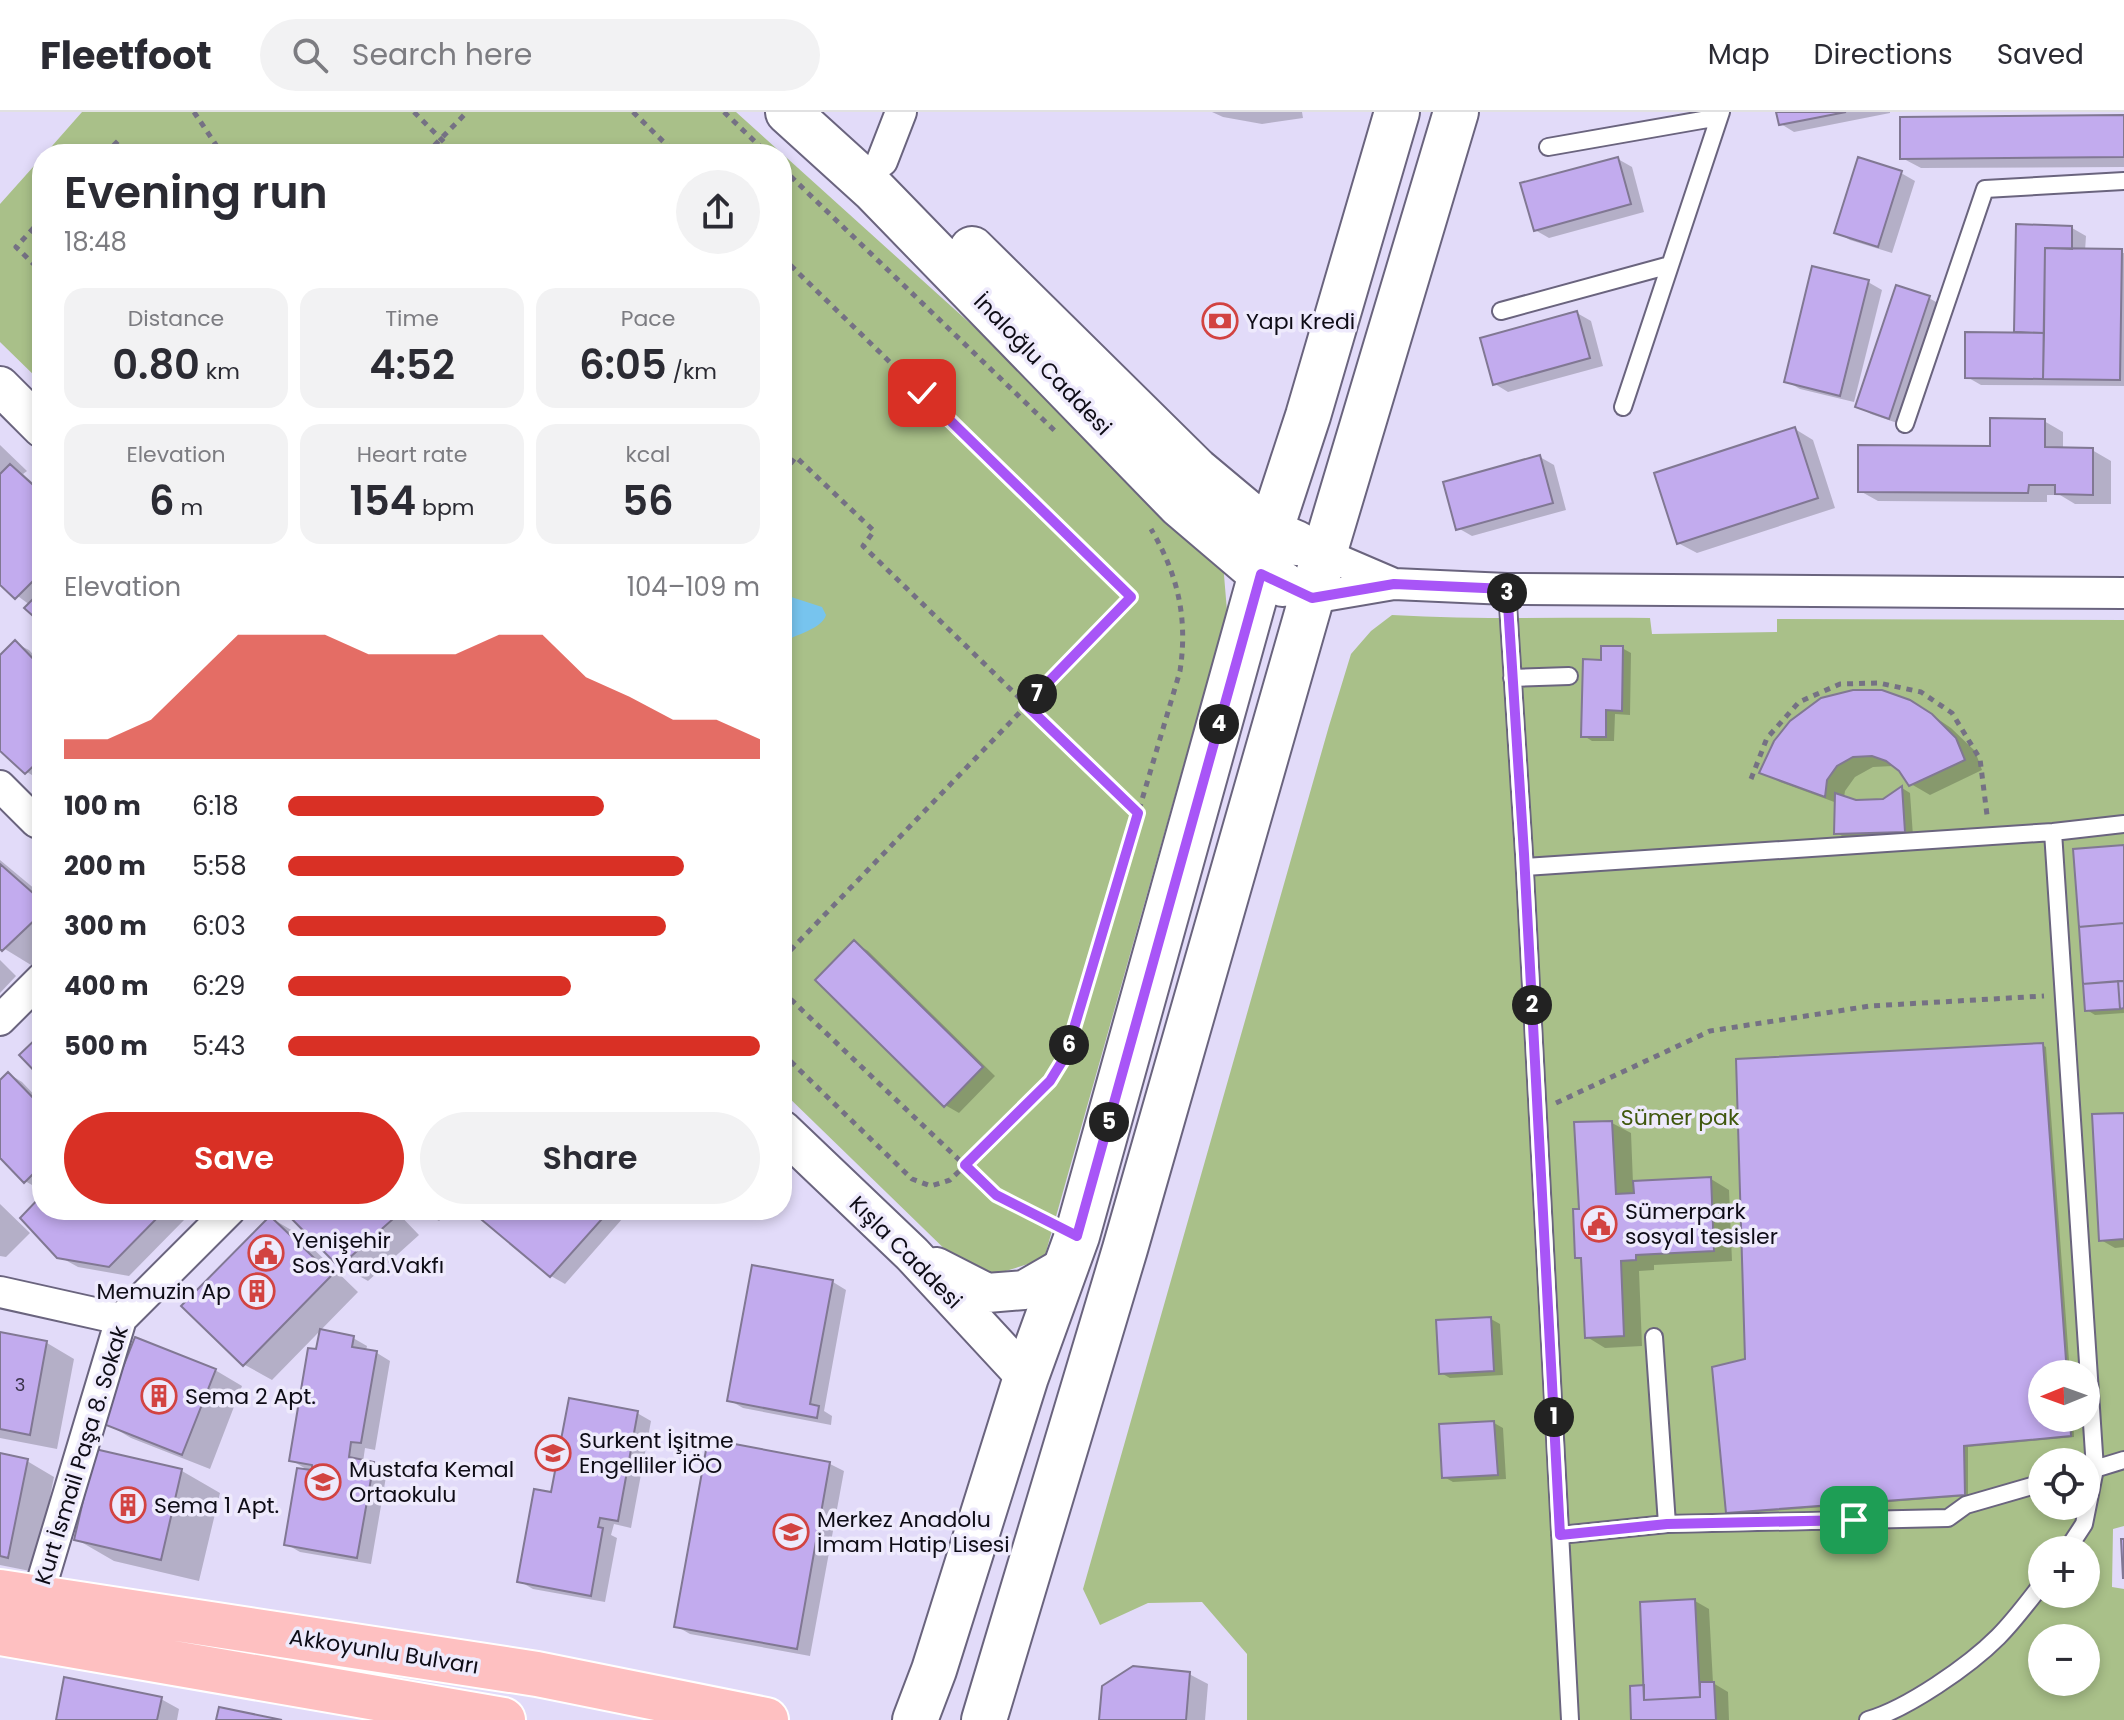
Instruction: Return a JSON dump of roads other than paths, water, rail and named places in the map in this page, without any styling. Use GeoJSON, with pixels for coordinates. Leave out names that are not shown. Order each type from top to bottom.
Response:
{"type":"FeatureCollection","features":[{"type":"Feature","properties":{"kind":"main road","name":"İnaloğlu Caddesi"},"geometry":{"type":"LineString","coordinates":[[788,112],[874,190],[1180,505],[1266,553],[1324,554]]}},
{"type":"Feature","properties":{"kind":"main road","name":"İnaloğlu Caddesi"},"geometry":{"type":"LineString","coordinates":[[831,112],[1196,470],[1266,553],[1312,598]]}},
{"type":"Feature","properties":{"kind":"main road"},"geometry":{"type":"LineString","coordinates":[[915,1720],[934,1670],[1026,1377],[1071,1252],[1266,553],[1397,112]]}},
{"type":"Feature","properties":{"kind":"main road"},"geometry":{"type":"LineString","coordinates":[[984,1720],[1125,1249],[1324,554],[1456,112]]}},
{"type":"Feature","properties":{"kind":"main road","name":"Akkoyunlu Bulvarı"},"geometry":{"type":"LineString","coordinates":[[19,1596],[537,1674],[766,1720]]}},
{"type":"Feature","properties":{"kind":"main road"},"geometry":{"type":"LineString","coordinates":[[0,1633],[503,1720]]}},
{"type":"Feature","properties":{"kind":"street"},"geometry":{"type":"LineString","coordinates":[[882,161],[901,112]]}},
{"type":"Feature","properties":{"kind":"street"},"geometry":{"type":"LineString","coordinates":[[0,386],[32,418]]}},
{"type":"Feature","properties":{"kind":"street"},"geometry":{"type":"LineString","coordinates":[[1324,554],[1394,584]]}},
{"type":"Feature","properties":{"kind":"street"},"geometry":{"type":"LineString","coordinates":[[1312,598],[1394,584],[1507,589],[2124,593]]}},
{"type":"Feature","properties":{"kind":"street"},"geometry":{"type":"LineString","coordinates":[[0,786],[32,818]]}},
{"type":"Feature","properties":{"kind":"street"},"geometry":{"type":"LineString","coordinates":[[0,1020],[32,988]]}},
{"type":"Feature","properties":{"kind":"street","name":"Kışla Caddesi"},"geometry":{"type":"LineString","coordinates":[[792,1140],[912,1254],[1026,1377]]}},
{"type":"Feature","properties":{"kind":"street","name":"Kurt İsmail Paşa 8. Sokak"},"geometry":{"type":"LineString","coordinates":[[19,1596],[121,1319],[220,1220]]}},
{"type":"Feature","properties":{"kind":"street"},"geometry":{"type":"LineString","coordinates":[[912,1254],[987,1293],[1024,1290],[1071,1252]]}},
{"type":"Feature","properties":{"kind":"street"},"geometry":{"type":"LineString","coordinates":[[0,1292],[121,1319]]}},
{"type":"Feature","properties":{"kind":"lane"},"geometry":{"type":"LineString","coordinates":[[1548,147],[1720,115],[1623,407]]}},
{"type":"Feature","properties":{"kind":"lane"},"geometry":{"type":"LineString","coordinates":[[1905,424],[1985,189],[2124,181]]}},
{"type":"Feature","properties":{"kind":"lane"},"geometry":{"type":"LineString","coordinates":[[1501,311],[1670,265]]}},
{"type":"Feature","properties":{"kind":"lane"},"geometry":{"type":"LineString","coordinates":[[1507,589],[1525,867],[1570,1720]]}},
{"type":"Feature","properties":{"kind":"lane"},"geometry":{"type":"LineString","coordinates":[[1512,678],[1569,676]]}},
{"type":"Feature","properties":{"kind":"lane"},"geometry":{"type":"LineString","coordinates":[[1525,867],[2053,832],[2124,824]]}},
{"type":"Feature","properties":{"kind":"lane"},"geometry":{"type":"LineString","coordinates":[[2053,832],[2090,1448]]}},
{"type":"Feature","properties":{"kind":"lane"},"geometry":{"type":"LineString","coordinates":[[1654,1337],[1667,1524]]}},
{"type":"Feature","properties":{"kind":"lane"},"geometry":{"type":"LineString","coordinates":[[2100,1467],[2124,1460]]}},
{"type":"Feature","properties":{"kind":"lane"},"geometry":{"type":"LineString","coordinates":[[1560,1535],[1667,1524],[1948,1518],[1966,1505],[2028,1487]]}},
{"type":"Feature","properties":{"kind":"lane"},"geometry":{"type":"LineString","coordinates":[[1868,1720],[1888,1715],[1932,1688],[1998,1638],[2028,1601]]}},
{"type":"Feature","properties":{"kind":"water"},"geometry":{"type":"Polygon","coordinates":[[[792,597],[822,607],[826,615],[814,628],[792,638],[792,597]]]}},
{"type":"Feature","properties":{"kind":"place","name":"Yapı Kredi"},"geometry":{"type":"Point","coordinates":[1220,321]}},
{"type":"Feature","properties":{"kind":"place","name":"Sümerpark sosyal tesisler"},"geometry":{"type":"Point","coordinates":[1599,1224]}},
{"type":"Feature","properties":{"kind":"place","name":"Yenişehir Sos.Yard.Vakfı"},"geometry":{"type":"Point","coordinates":[266,1253]}},
{"type":"Feature","properties":{"kind":"place","name":"Memuzin Ap"},"geometry":{"type":"Point","coordinates":[257,1291]}},
{"type":"Feature","properties":{"kind":"place","name":"Sema 2 Apt."},"geometry":{"type":"Point","coordinates":[159,1396]}},
{"type":"Feature","properties":{"kind":"place","name":"Surkent İşitme Engelliler İÖO"},"geometry":{"type":"Point","coordinates":[553,1453]}},
{"type":"Feature","properties":{"kind":"place","name":"Mustafa Kemal Ortaokulu"},"geometry":{"type":"Point","coordinates":[323,1482]}},
{"type":"Feature","properties":{"kind":"place","name":"Sema 1 Apt."},"geometry":{"type":"Point","coordinates":[128,1505]}},
{"type":"Feature","properties":{"kind":"place","name":"Merkez Anadolu İmam Hatip Lisesi"},"geometry":{"type":"Point","coordinates":[791,1532]}},
{"type":"Feature","properties":{"kind":"park label","name":"Sümer pak"},"geometry":{"type":"Point","coordinates":[1680,1117]}}]}
